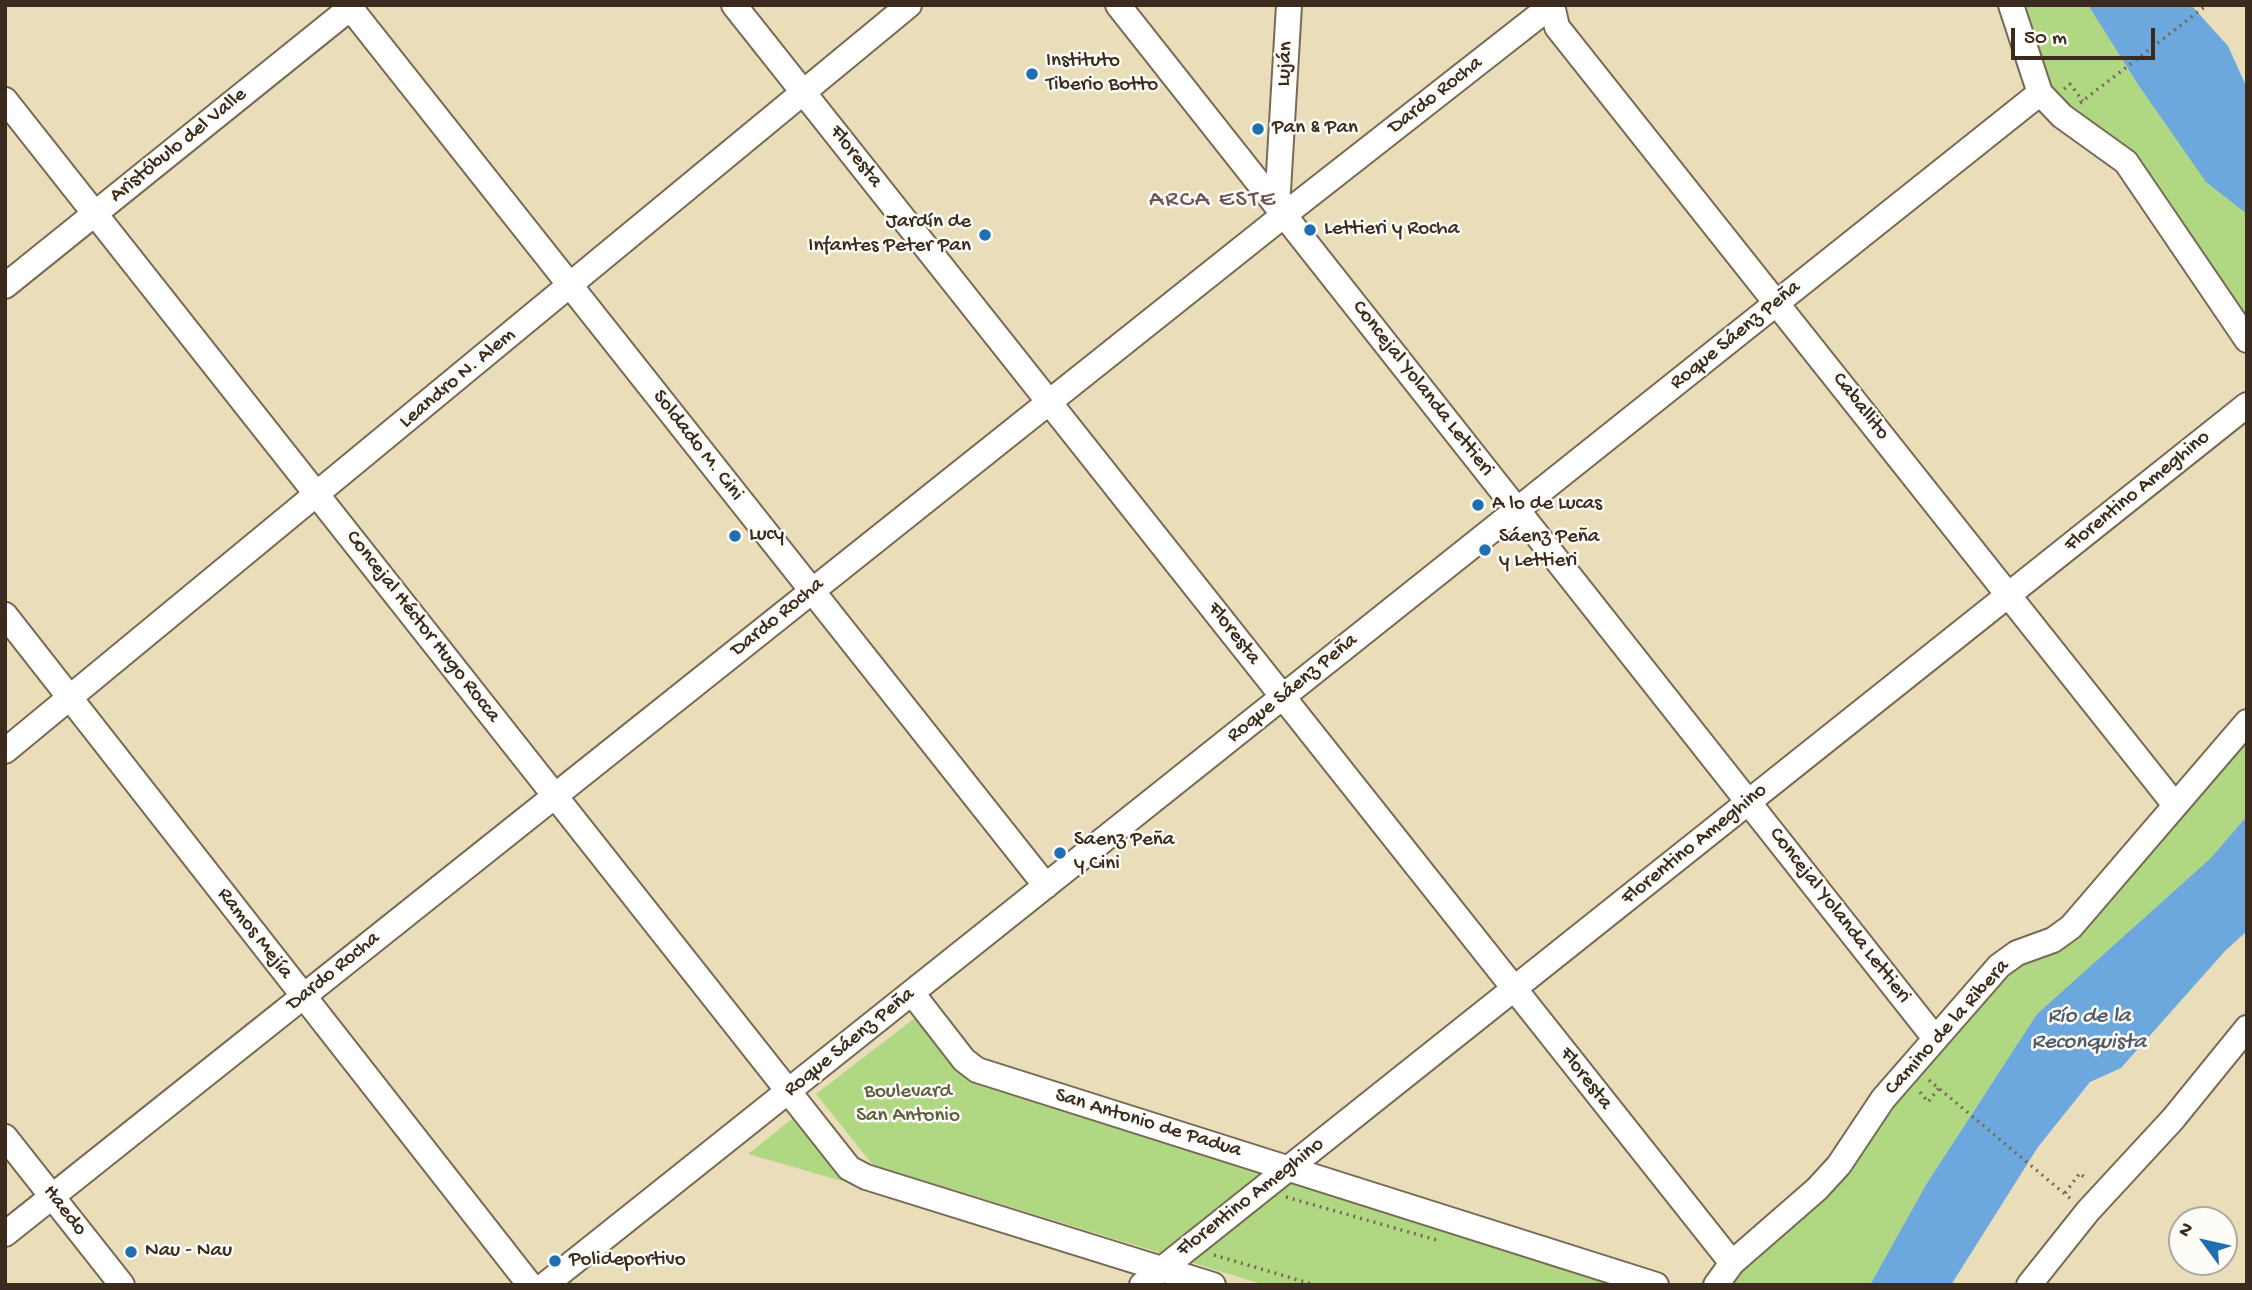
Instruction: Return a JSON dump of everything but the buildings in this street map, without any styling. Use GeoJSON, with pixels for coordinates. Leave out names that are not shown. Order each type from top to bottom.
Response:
{"type":"FeatureCollection","features":[{"type":"Feature","properties":{"kind":"street","name":"Floresta"},"geometry":{"type":"LineString","coordinates":[[734,5],[1732,1263]]}},
{"type":"Feature","properties":{"kind":"street","name":"Leandro N. Alem"},"geometry":{"type":"LineString","coordinates":[[5,751],[909,5]]}},
{"type":"Feature","properties":{"kind":"street","name":"Concejal Yolanda Lettieri"},"geometry":{"type":"LineString","coordinates":[[1118,5],[1934,1037]]}},
{"type":"Feature","properties":{"kind":"street","name":"Luján"},"geometry":{"type":"LineString","coordinates":[[1281,211],[1289,5]]}},
{"type":"Feature","properties":{"kind":"street","name":"Dardo Rocha"},"geometry":{"type":"LineString","coordinates":[[5,1234],[1049,402],[1281,211],[1552,5]]}},
{"type":"Feature","properties":{"kind":"street","name":"Caballito"},"geometry":{"type":"LineString","coordinates":[[1552,5],[1557,27],[2175,805]]}},
{"type":"Feature","properties":{"kind":"street"},"geometry":{"type":"LineString","coordinates":[[2011,5],[2040,93],[2062,116],[2126,162],[2247,340]]}},
{"type":"Feature","properties":{"kind":"street","name":"Aristóbulo del Valle"},"geometry":{"type":"LineString","coordinates":[[5,286],[351,6]]}},
{"type":"Feature","properties":{"kind":"street","name":"Soldado M. Cini"},"geometry":{"type":"LineString","coordinates":[[351,6],[1046,886]]}},
{"type":"Feature","properties":{"kind":"street","name":"Roque Sáenz Peña"},"geometry":{"type":"LineString","coordinates":[[545,1285],[2040,93]]}},
{"type":"Feature","properties":{"kind":"street","name":"Concejal Héctor Hugo Rocca"},"geometry":{"type":"LineString","coordinates":[[5,100],[849,1168],[866,1178],[1161,1269]]}},
{"type":"Feature","properties":{"kind":"street","name":"Florentino Ameghino"},"geometry":{"type":"LineString","coordinates":[[1142,1285],[2247,405]]}},
{"type":"Feature","properties":{"kind":"street","name":"Ramos Mejía"},"geometry":{"type":"LineString","coordinates":[[5,615],[72,697],[302,997],[530,1285]]}},
{"type":"Feature","properties":{"kind":"street","name":"Camino de la Ribera"},"geometry":{"type":"LineString","coordinates":[[1717,1285],[1732,1263],[1817,1189],[1839,1165],[1883,1099],[1934,1037],[1999,966],[2017,953],[2053,940],[2071,927],[2247,722]]}},
{"type":"Feature","properties":{"kind":"street","name":"San Antonio de Padua"},"geometry":{"type":"LineString","coordinates":[[912,993],[964,1060],[977,1070],[1656,1285]]}},
{"type":"Feature","properties":{"kind":"street"},"geometry":{"type":"LineString","coordinates":[[2029,1285],[2088,1211],[2173,1119],[2245,1032]]}},
{"type":"Feature","properties":{"kind":"street","name":"Haedo"},"geometry":{"type":"LineString","coordinates":[[5,1137],[122,1285]]}},
{"type":"Feature","properties":{"kind":"street"},"geometry":{"type":"LineString","coordinates":[[1161,1269],[1213,1285]]}},
{"type":"Feature","properties":{"kind":"path"},"geometry":{"type":"LineString","coordinates":[[2083,101],[2207,5]]}},
{"type":"Feature","properties":{"kind":"path"},"geometry":{"type":"LineString","coordinates":[[1929,1080],[2065,1194]]}},
{"type":"Feature","properties":{"kind":"path"},"geometry":{"type":"LineString","coordinates":[[1262,1190],[1446,1243]]}},
{"type":"Feature","properties":{"kind":"path"},"geometry":{"type":"LineString","coordinates":[[1189,1248],[1315,1285]]}},
{"type":"Feature","properties":{"kind":"green space"},"geometry":{"type":"Polygon","coordinates":[[[2018,5],[2088,5],[2139,86],[2206,181],[2247,214],[2247,322],[2127,147],[2098,129],[2054,93],[2018,5]]]}},
{"type":"Feature","properties":{"kind":"green space"},"geometry":{"type":"Polygon","coordinates":[[[2247,743],[2247,816],[2212,858],[2037,1014],[1927,1183],[1870,1285],[1726,1285],[1999,976],[2176,822],[2247,743]]]}},
{"type":"Feature","properties":{"kind":"green space","name":"Boulevard San Antonio"},"geometry":{"type":"Polygon","coordinates":[[[916,1017],[965,1073],[1634,1285],[1265,1285],[873,1165],[816,1094],[916,1017]]]}},
{"type":"Feature","properties":{"kind":"green space"},"geometry":{"type":"Polygon","coordinates":[[[797,1115],[849,1183],[748,1154],[797,1115]]]}},
{"type":"Feature","properties":{"kind":"water"},"geometry":{"type":"Polygon","coordinates":[[[2088,5],[2191,5],[2228,46],[2247,88],[2247,214],[2206,182],[2139,86],[2088,5]]]}},
{"type":"Feature","properties":{"kind":"water","name":"Río de la Reconquista"},"geometry":{"type":"Polygon","coordinates":[[[2247,816],[2247,931],[2225,951],[2121,1068],[2090,1082],[2038,1147],[1951,1285],[1870,1285],[1927,1183],[2037,1014],[2211,858],[2247,816]]]}},
{"type":"Feature","properties":{"kind":"place","name":"Instituto Tiberio Botto"},"geometry":{"type":"Point","coordinates":[1032,74]}},
{"type":"Feature","properties":{"kind":"place","name":"Pan & Pan"},"geometry":{"type":"Point","coordinates":[1258,129]}},
{"type":"Feature","properties":{"kind":"place","name":"Lettieri y Rocha"},"geometry":{"type":"Point","coordinates":[1310,230]}},
{"type":"Feature","properties":{"kind":"place","name":"Jardín de Infantes Peter Pan"},"geometry":{"type":"Point","coordinates":[985,235]}},
{"type":"Feature","properties":{"kind":"place","name":"A lo de Lucas"},"geometry":{"type":"Point","coordinates":[1478,505]}},
{"type":"Feature","properties":{"kind":"place","name":"Lucy"},"geometry":{"type":"Point","coordinates":[735,536]}},
{"type":"Feature","properties":{"kind":"place","name":"Sáenz Peña y Lettieri"},"geometry":{"type":"Point","coordinates":[1485,550]}},
{"type":"Feature","properties":{"kind":"place","name":"Saenz Peña y Cini"},"geometry":{"type":"Point","coordinates":[1060,853]}},
{"type":"Feature","properties":{"kind":"place","name":"Nau - Nau"},"geometry":{"type":"Point","coordinates":[131,1252]}},
{"type":"Feature","properties":{"kind":"place","name":"Polideportivo"},"geometry":{"type":"Point","coordinates":[555,1261]}},
{"type":"Feature","properties":{"kind":"district","name":"ARCA ESTE"},"geometry":{"type":"Point","coordinates":[1213,201]}}]}
